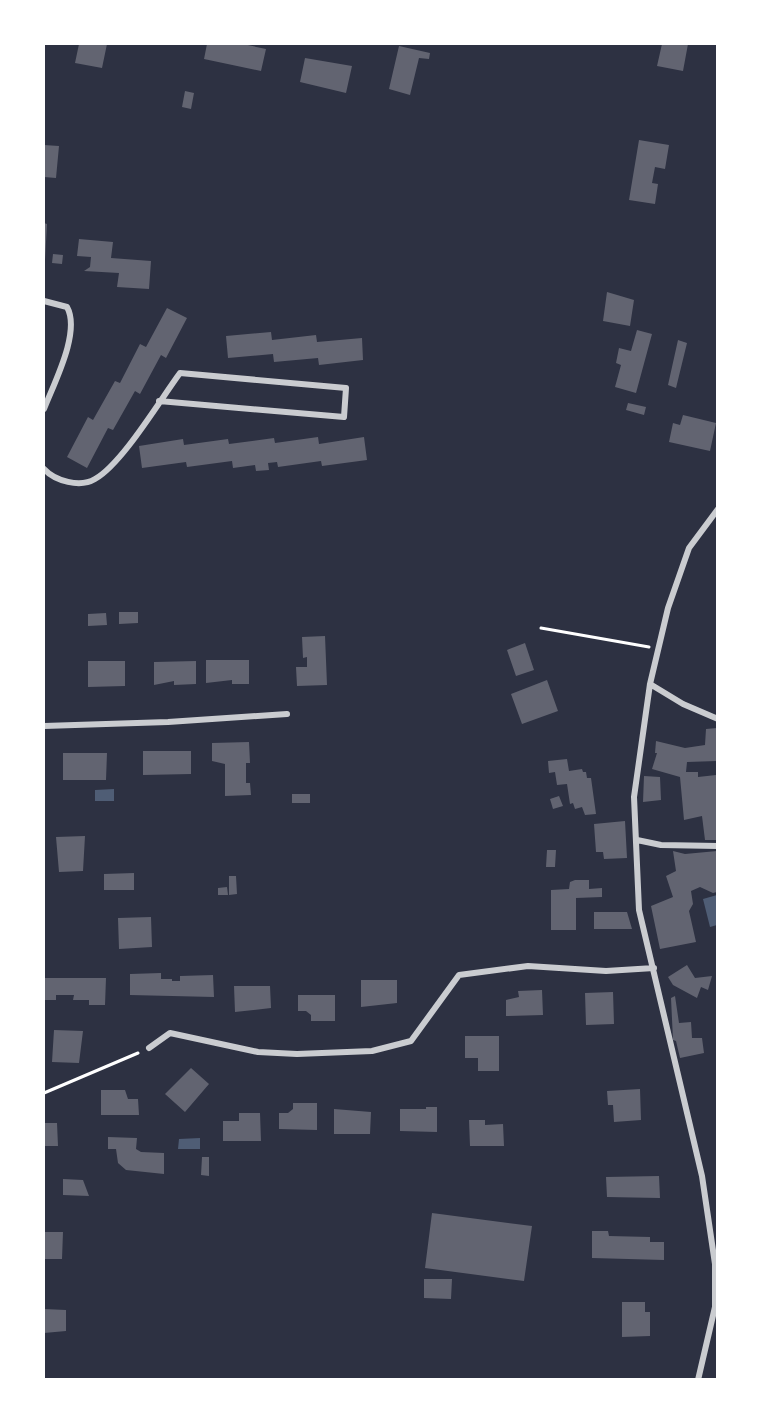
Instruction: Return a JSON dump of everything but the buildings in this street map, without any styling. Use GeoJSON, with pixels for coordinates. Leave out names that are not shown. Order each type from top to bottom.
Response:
{"type":"FeatureCollection","features":[{"type":"Feature","properties":{"kind":"street"},"geometry":{"type":"LineString","coordinates":[[44,301],[67,307],[72,316],[70,341],[44,409]]}},
{"type":"Feature","properties":{"kind":"street"},"geometry":{"type":"LineString","coordinates":[[44,469],[49,475],[68,483],[93,481],[109,469],[159,401],[180,373],[346,388],[344,417],[159,401]]}},
{"type":"Feature","properties":{"kind":"street"},"geometry":{"type":"LineString","coordinates":[[698,1380],[715,1307],[715,1264],[702,1176],[639,910],[635,781],[650,684],[668,608],[689,548],[717,508]]}},
{"type":"Feature","properties":{"kind":"street"},"geometry":{"type":"LineString","coordinates":[[650,684],[683,704],[717,719]]}},
{"type":"Feature","properties":{"kind":"street"},"geometry":{"type":"LineString","coordinates":[[44,726],[168,722],[287,714]]}},
{"type":"Feature","properties":{"kind":"street"},"geometry":{"type":"LineString","coordinates":[[637,840],[661,845],[717,846]]}},
{"type":"Feature","properties":{"kind":"street"},"geometry":{"type":"LineString","coordinates":[[149,1048],[170,1033],[258,1053],[372,1051],[411,1041],[459,975],[528,966],[606,972],[654,968]]}},
{"type":"Feature","properties":{"kind":"path"},"geometry":{"type":"LineString","coordinates":[[542,628],[658,649]]}},
{"type":"Feature","properties":{"kind":"path"},"geometry":{"type":"LineString","coordinates":[[44,1094],[149,1048]]}},
{"type":"Feature","properties":{"kind":"water"},"geometry":{"type":"Polygon","coordinates":[[[114,789],[114,801],[95,801],[95,790],[114,789]]]}},
{"type":"Feature","properties":{"kind":"water"},"geometry":{"type":"Polygon","coordinates":[[[717,895],[717,925],[710,927],[703,899],[717,895]]]}},
{"type":"Feature","properties":{"kind":"water"},"geometry":{"type":"Polygon","coordinates":[[[200,1138],[200,1149],[178,1149],[179,1139],[200,1138]]]}}]}
